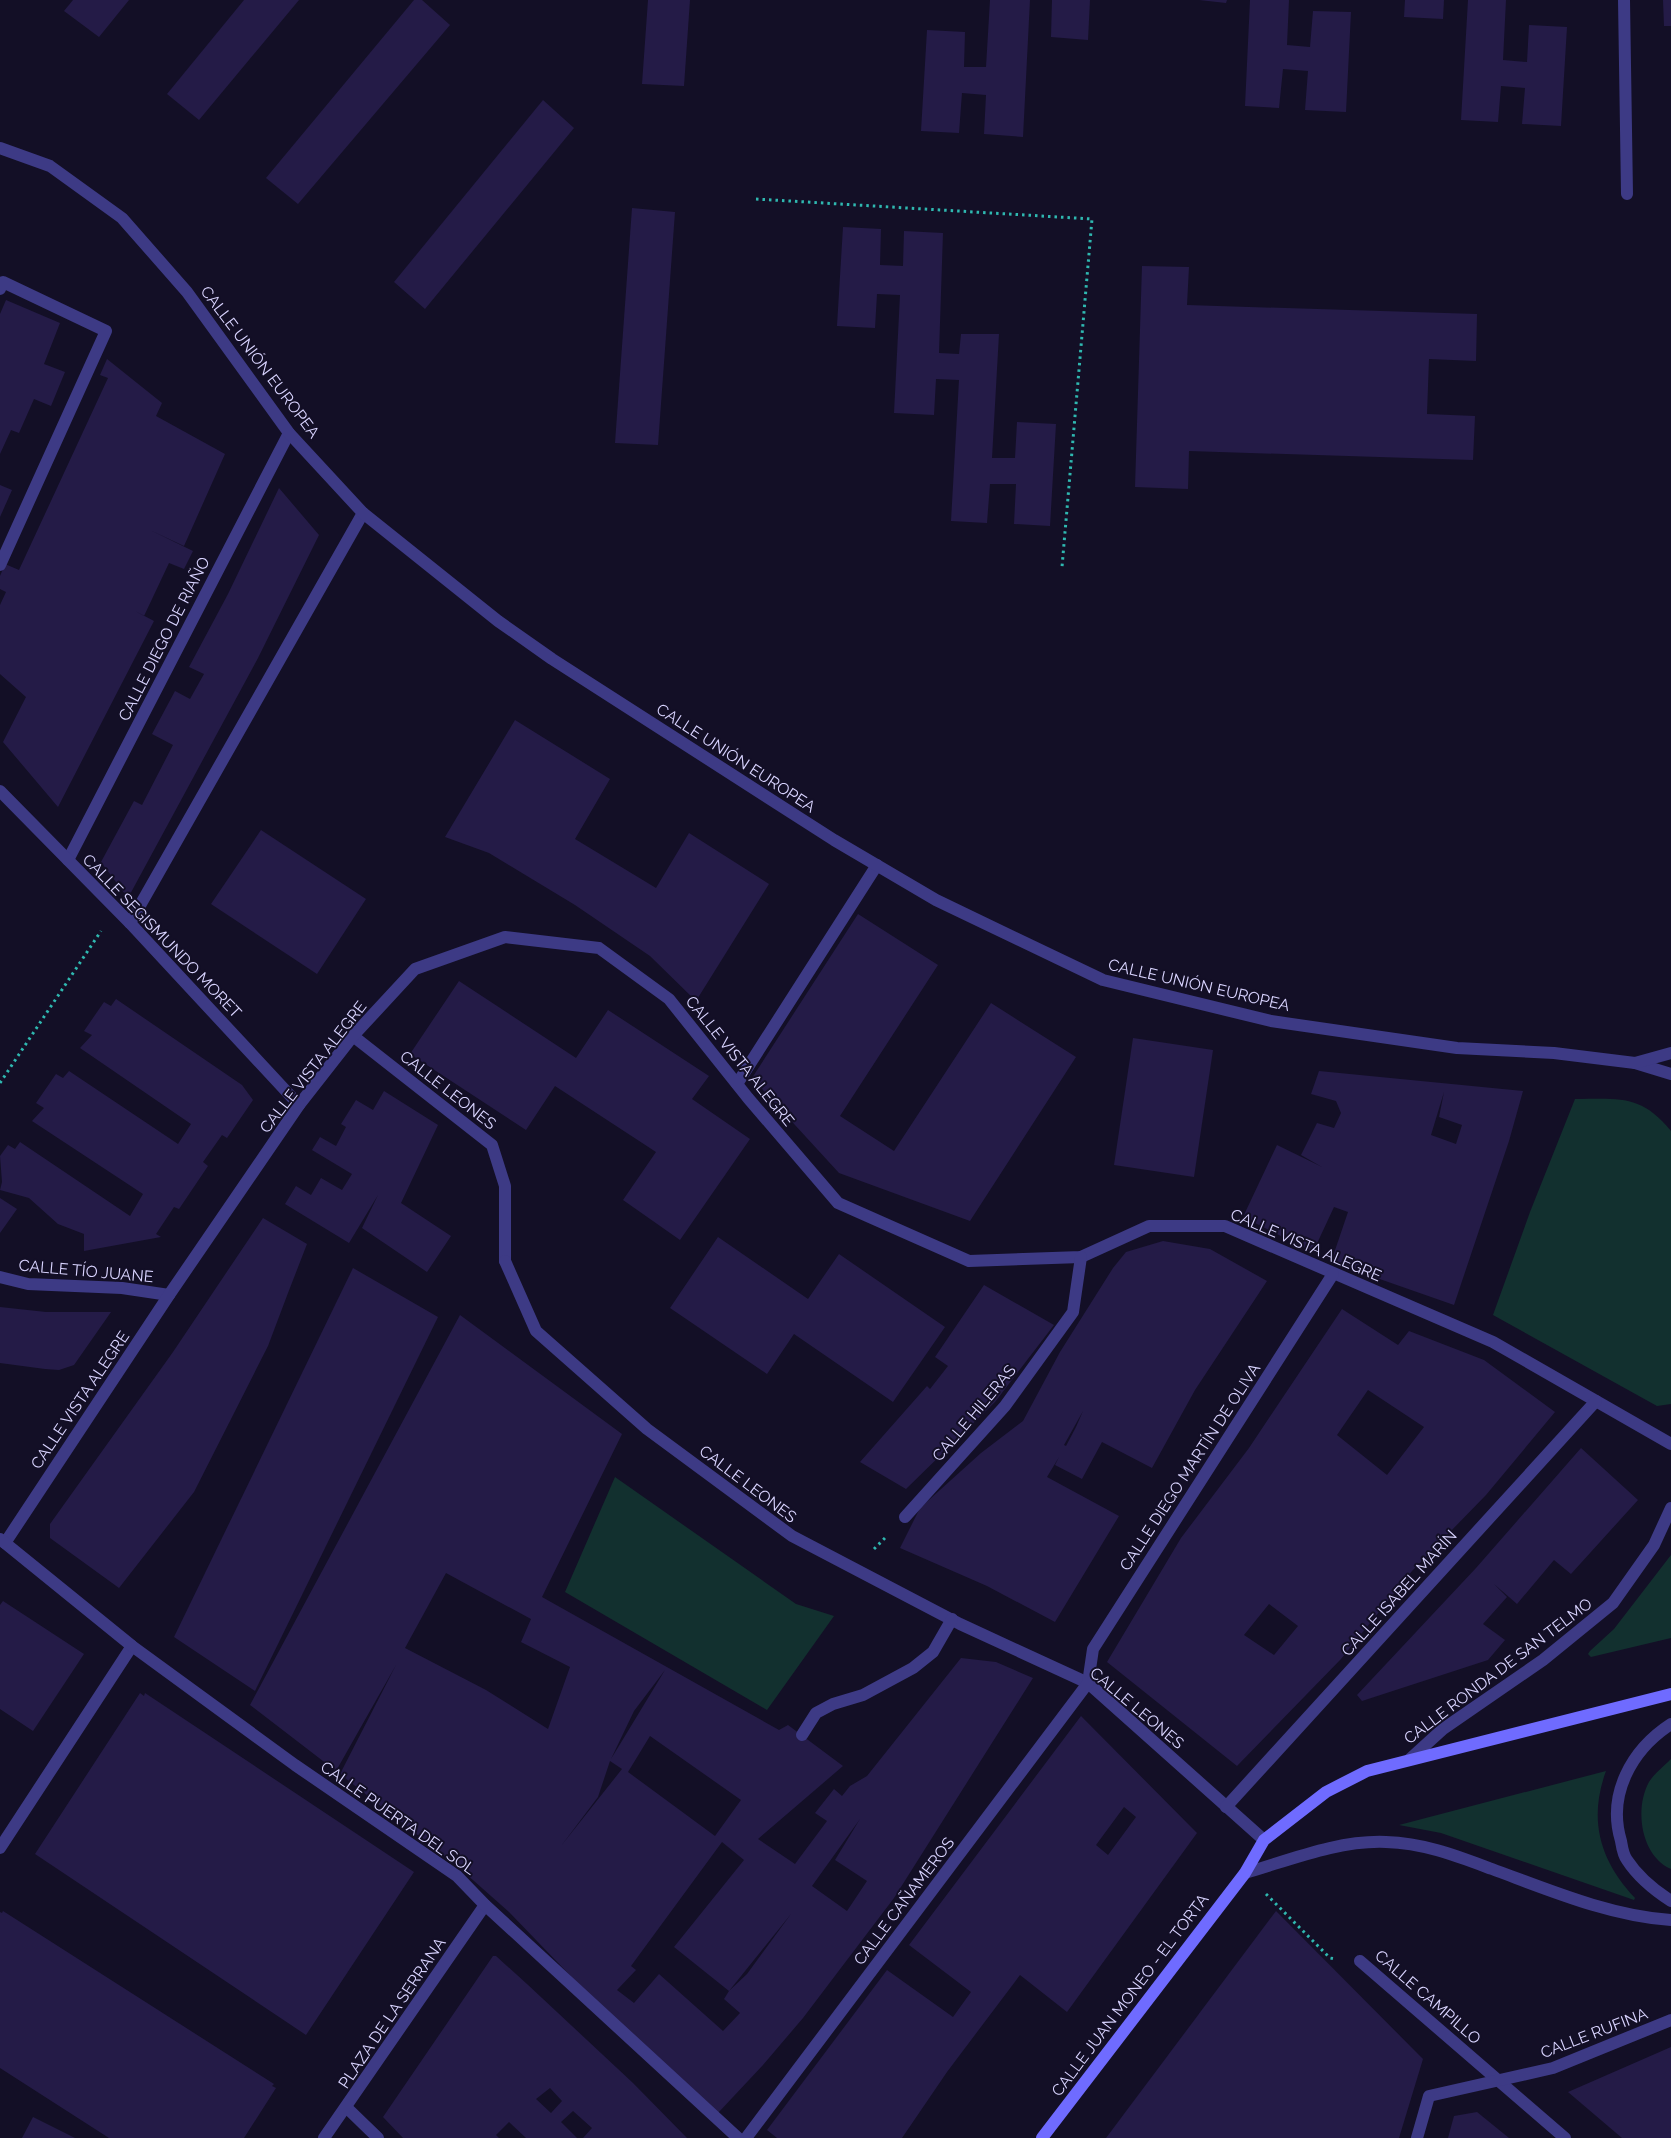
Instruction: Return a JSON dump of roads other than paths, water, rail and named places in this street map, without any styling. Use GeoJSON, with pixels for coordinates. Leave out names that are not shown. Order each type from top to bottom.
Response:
{"type":"FeatureCollection","features":[{"type":"Feature","properties":{"kind":"main road","name":"CALLE RONDA DE SAN TELMO"},"geometry":{"type":"LineString","coordinates":[[1245,1873],[1264,1840],[1326,1792],[1366,1771],[1671,1694]]}},
{"type":"Feature","properties":{"kind":"main road","name":"CALLE JUAN MONEO - EL TORTA"},"geometry":{"type":"LineString","coordinates":[[1042,2138],[1245,1873]]}},
{"type":"Feature","properties":{"kind":"street"},"geometry":{"type":"LineString","coordinates":[[1624,0],[1626,194]]}},
{"type":"Feature","properties":{"kind":"street","name":"CALLE UNIÓN EUROPEA"},"geometry":{"type":"LineString","coordinates":[[0,148],[50,166],[122,218],[186,292],[289,433],[363,513],[498,621],[552,659],[877,865],[936,900],[1103,980],[1271,1021],[1457,1048],[1554,1053],[1635,1063],[1671,1074]]}},
{"type":"Feature","properties":{"kind":"street"},"geometry":{"type":"LineString","coordinates":[[0,565],[106,331],[2,286]]}},
{"type":"Feature","properties":{"kind":"street","name":"CALLE DIEGO DE RIAÑO"},"geometry":{"type":"LineString","coordinates":[[68,860],[289,433]]}},
{"type":"Feature","properties":{"kind":"street"},"geometry":{"type":"LineString","coordinates":[[130,923],[363,513]]}},
{"type":"Feature","properties":{"kind":"street","name":"CALLE SEGISMUNDO MORET"},"geometry":{"type":"LineString","coordinates":[[0,791],[130,923],[299,1105]]}},
{"type":"Feature","properties":{"kind":"street"},"geometry":{"type":"LineString","coordinates":[[737,1084],[877,865]]}},
{"type":"Feature","properties":{"kind":"street","name":"CALLE VISTA ALEGRE"},"geometry":{"type":"LineString","coordinates":[[3,1541],[299,1105],[353,1036],[415,969],[505,937],[599,948],[669,999],[737,1084],[838,1203],[969,1261],[1081,1257],[1149,1226],[1225,1226],[1493,1342],[1671,1444]]}},
{"type":"Feature","properties":{"kind":"street","name":"CALLE LEONES"},"geometry":{"type":"LineString","coordinates":[[353,1036],[492,1145],[505,1186],[505,1261],[536,1331],[655,1435],[792,1536],[952,1619],[1088,1683],[1264,1840]]}},
{"type":"Feature","properties":{"kind":"street","name":"CALLE UNIÓN EUROPEA"},"geometry":{"type":"LineString","coordinates":[[1635,1063],[1671,1053]]}},
{"type":"Feature","properties":{"kind":"street","name":"CALLE HILERAS"},"geometry":{"type":"LineString","coordinates":[[905,1517],[1005,1406],[1073,1312],[1081,1257]]}},
{"type":"Feature","properties":{"kind":"street","name":"CALLE DIEGO MARTÍN DE OLIVA"},"geometry":{"type":"LineString","coordinates":[[1088,1683],[1093,1649],[1333,1274]]}},
{"type":"Feature","properties":{"kind":"street","name":"CALLE TÍO JUANE"},"geometry":{"type":"LineString","coordinates":[[0,1278],[28,1284],[122,1288],[169,1295]]}},
{"type":"Feature","properties":{"kind":"street","name":"CALLE ISABEL MARÍN"},"geometry":{"type":"LineString","coordinates":[[1226,1806],[1596,1401]]}},
{"type":"Feature","properties":{"kind":"street","name":"CALLE RONDA DE SAN TELMO"},"geometry":{"type":"LineString","coordinates":[[1410,1759],[1443,1730],[1543,1660],[1613,1603],[1654,1545],[1671,1508]]}},
{"type":"Feature","properties":{"kind":"street","name":"CALLE PUERTA DEL SOL"},"geometry":{"type":"LineString","coordinates":[[3,1541],[132,1646],[295,1765],[457,1876],[485,1905],[738,2138]]}},
{"type":"Feature","properties":{"kind":"street"},"geometry":{"type":"LineString","coordinates":[[802,1735],[816,1713],[833,1704],[863,1695],[913,1668],[933,1652],[952,1619]]}},
{"type":"Feature","properties":{"kind":"street"},"geometry":{"type":"LineString","coordinates":[[0,1848],[132,1646]]}},
{"type":"Feature","properties":{"kind":"street","name":"CALLE CAÑAMEROS"},"geometry":{"type":"LineString","coordinates":[[746,2138],[1088,1683]]}},
{"type":"Feature","properties":{"kind":"street"},"geometry":{"type":"LineString","coordinates":[[1671,1724],[1660,1731],[1628,1768],[1617,1797],[1617,1828],[1626,1859],[1650,1888],[1671,1901]]}},
{"type":"Feature","properties":{"kind":"street"},"geometry":{"type":"LineString","coordinates":[[1245,1873],[1348,1844],[1386,1842],[1434,1848],[1566,1896],[1645,1918],[1671,1920]]}},
{"type":"Feature","properties":{"kind":"street","name":"PLAZA DE LA SERRANA"},"geometry":{"type":"LineString","coordinates":[[324,2138],[347,2108],[485,1905]]}},
{"type":"Feature","properties":{"kind":"street","name":"CALLE CAMPILLO"},"geometry":{"type":"LineString","coordinates":[[1360,1961],[1565,2138]]}},
{"type":"Feature","properties":{"kind":"street","name":"CALLE RUFINA"},"geometry":{"type":"LineString","coordinates":[[1417,2138],[1429,2096],[1553,2068],[1671,2020]]}},
{"type":"Feature","properties":{"kind":"street"},"geometry":{"type":"LineString","coordinates":[[347,2108],[378,2138]]}}]}
